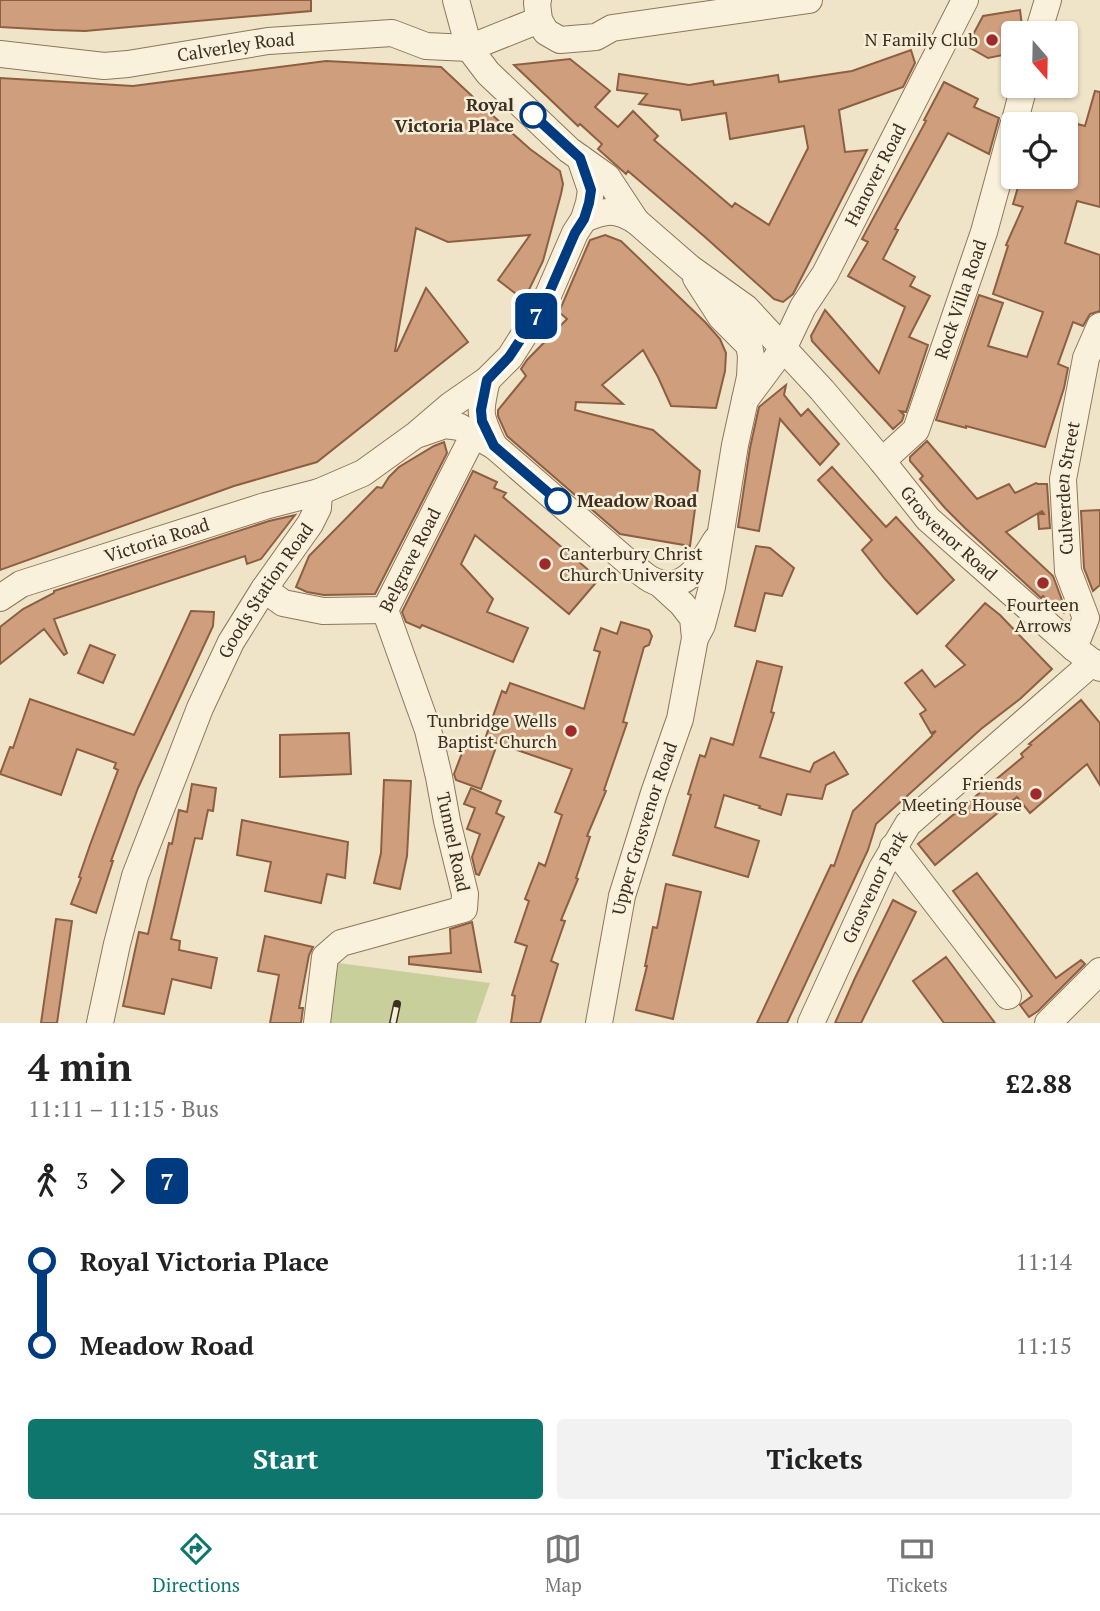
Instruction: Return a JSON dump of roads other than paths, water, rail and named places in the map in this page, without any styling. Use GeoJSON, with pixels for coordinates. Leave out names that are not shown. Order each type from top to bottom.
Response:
{"type":"FeatureCollection","features":[{"type":"Feature","properties":{"kind":"street"},"geometry":{"type":"LineString","coordinates":[[456,0],[469,48],[539,10],[546,33],[560,40],[596,37],[612,28],[809,0]]}},
{"type":"Feature","properties":{"kind":"street","name":"Hanover Road"},"geometry":{"type":"LineString","coordinates":[[783,349],[965,0]]}},
{"type":"Feature","properties":{"kind":"street"},"geometry":{"type":"LineString","coordinates":[[1042,21],[1048,0]]}},
{"type":"Feature","properties":{"kind":"street","name":"Calverley Road"},"geometry":{"type":"LineString","coordinates":[[0,54],[104,66],[268,41],[392,33],[426,46],[469,48]]}},
{"type":"Feature","properties":{"kind":"street","name":"Grosvenor Road"},"geometry":{"type":"LineString","coordinates":[[469,48],[488,73],[580,158],[607,177],[636,221]]}},
{"type":"Feature","properties":{"kind":"street","name":"Grosvenor Road"},"geometry":{"type":"LineString","coordinates":[[580,158],[591,190],[584,219]]}},
{"type":"Feature","properties":{"kind":"street","name":"Rock Villa Road"},"geometry":{"type":"LineString","coordinates":[[882,461],[916,430],[984,232],[1001,169]]}},
{"type":"Feature","properties":{"kind":"street","name":"Grosvenor Road"},"geometry":{"type":"LineString","coordinates":[[584,219],[603,211],[617,212],[636,221],[690,268],[746,308],[814,381],[928,519],[1089,659]]}},
{"type":"Feature","properties":{"kind":"street"},"geometry":{"type":"LineString","coordinates":[[319,492],[363,473],[487,380],[509,357],[538,313],[584,219]]}},
{"type":"Feature","properties":{"kind":"street","name":"Grosvenor Road"},"geometry":{"type":"LineString","coordinates":[[690,268],[721,317],[749,345],[750,377],[745,400]]}},
{"type":"Feature","properties":{"kind":"street","name":"Grosvenor Road"},"geometry":{"type":"LineString","coordinates":[[746,308],[771,315],[802,310]]}},
{"type":"Feature","properties":{"kind":"street","name":"Culverden Street"},"geometry":{"type":"LineString","coordinates":[[1089,659],[1086,618],[1068,571],[1063,479],[1086,358],[1100,326]]}},
{"type":"Feature","properties":{"kind":"street","name":"Upper Grosvenor Road"},"geometry":{"type":"LineString","coordinates":[[599,1023],[622,896],[680,719],[695,638],[707,611],[745,400],[783,349]]}},
{"type":"Feature","properties":{"kind":"street"},"geometry":{"type":"LineString","coordinates":[[745,400],[772,379],[786,375],[814,381]]}},
{"type":"Feature","properties":{"kind":"street"},"geometry":{"type":"LineString","coordinates":[[484,440],[481,406],[487,380]]}},
{"type":"Feature","properties":{"kind":"street"},"geometry":{"type":"LineString","coordinates":[[417,434],[445,425],[460,427],[484,440],[647,578],[659,583],[677,583],[693,574],[721,532]]}},
{"type":"Feature","properties":{"kind":"street","name":"Belgrave Road"},"geometry":{"type":"LineString","coordinates":[[264,589],[283,603],[323,611],[385,610],[484,440]]}},
{"type":"Feature","properties":{"kind":"street","name":"Goods Station Road"},"geometry":{"type":"LineString","coordinates":[[100,1023],[135,876],[200,708],[231,642],[310,524],[318,508],[319,492]]}},
{"type":"Feature","properties":{"kind":"street","name":"Victoria Road"},"geometry":{"type":"LineString","coordinates":[[0,598],[21,584],[265,506],[319,492]]}},
{"type":"Feature","properties":{"kind":"street"},"geometry":{"type":"LineString","coordinates":[[659,583],[682,604],[692,618],[695,638]]}},
{"type":"Feature","properties":{"kind":"street","name":"Tunnel Road"},"geometry":{"type":"LineString","coordinates":[[317,1023],[325,957],[341,943],[464,909],[465,894],[428,730],[385,610]]}},
{"type":"Feature","properties":{"kind":"street","name":"Grosvenor Park"},"geometry":{"type":"LineString","coordinates":[[811,1023],[881,868],[908,824],[1089,659]]}},
{"type":"Feature","properties":{"kind":"street"},"geometry":{"type":"LineString","coordinates":[[893,847],[1008,996]]}},
{"type":"Feature","properties":{"kind":"street"},"geometry":{"type":"LineString","coordinates":[[1048,1023],[1100,971]]}},
{"type":"Feature","properties":{"kind":"railway"},"geometry":{"type":"LineString","coordinates":[[393,1023],[397,1004]]}},
{"type":"Feature","properties":{"kind":"place","name":"N Family Club"},"geometry":{"type":"Point","coordinates":[992,40]}},
{"type":"Feature","properties":{"kind":"place","name":"Royal Victoria Place"},"geometry":{"type":"Point","coordinates":[533,115]}},
{"type":"Feature","properties":{"kind":"place","name":"Meadow Road"},"geometry":{"type":"Point","coordinates":[558,501]}},
{"type":"Feature","properties":{"kind":"place","name":"Canterbury Christ Church University"},"geometry":{"type":"Point","coordinates":[545,564]}},
{"type":"Feature","properties":{"kind":"place","name":"Fourteen Arrows"},"geometry":{"type":"Point","coordinates":[1043,583]}},
{"type":"Feature","properties":{"kind":"place","name":"Tunbridge Wells Baptist Church"},"geometry":{"type":"Point","coordinates":[571,731]}},
{"type":"Feature","properties":{"kind":"place","name":"Friends Meeting House"},"geometry":{"type":"Point","coordinates":[1036,794]}}]}
